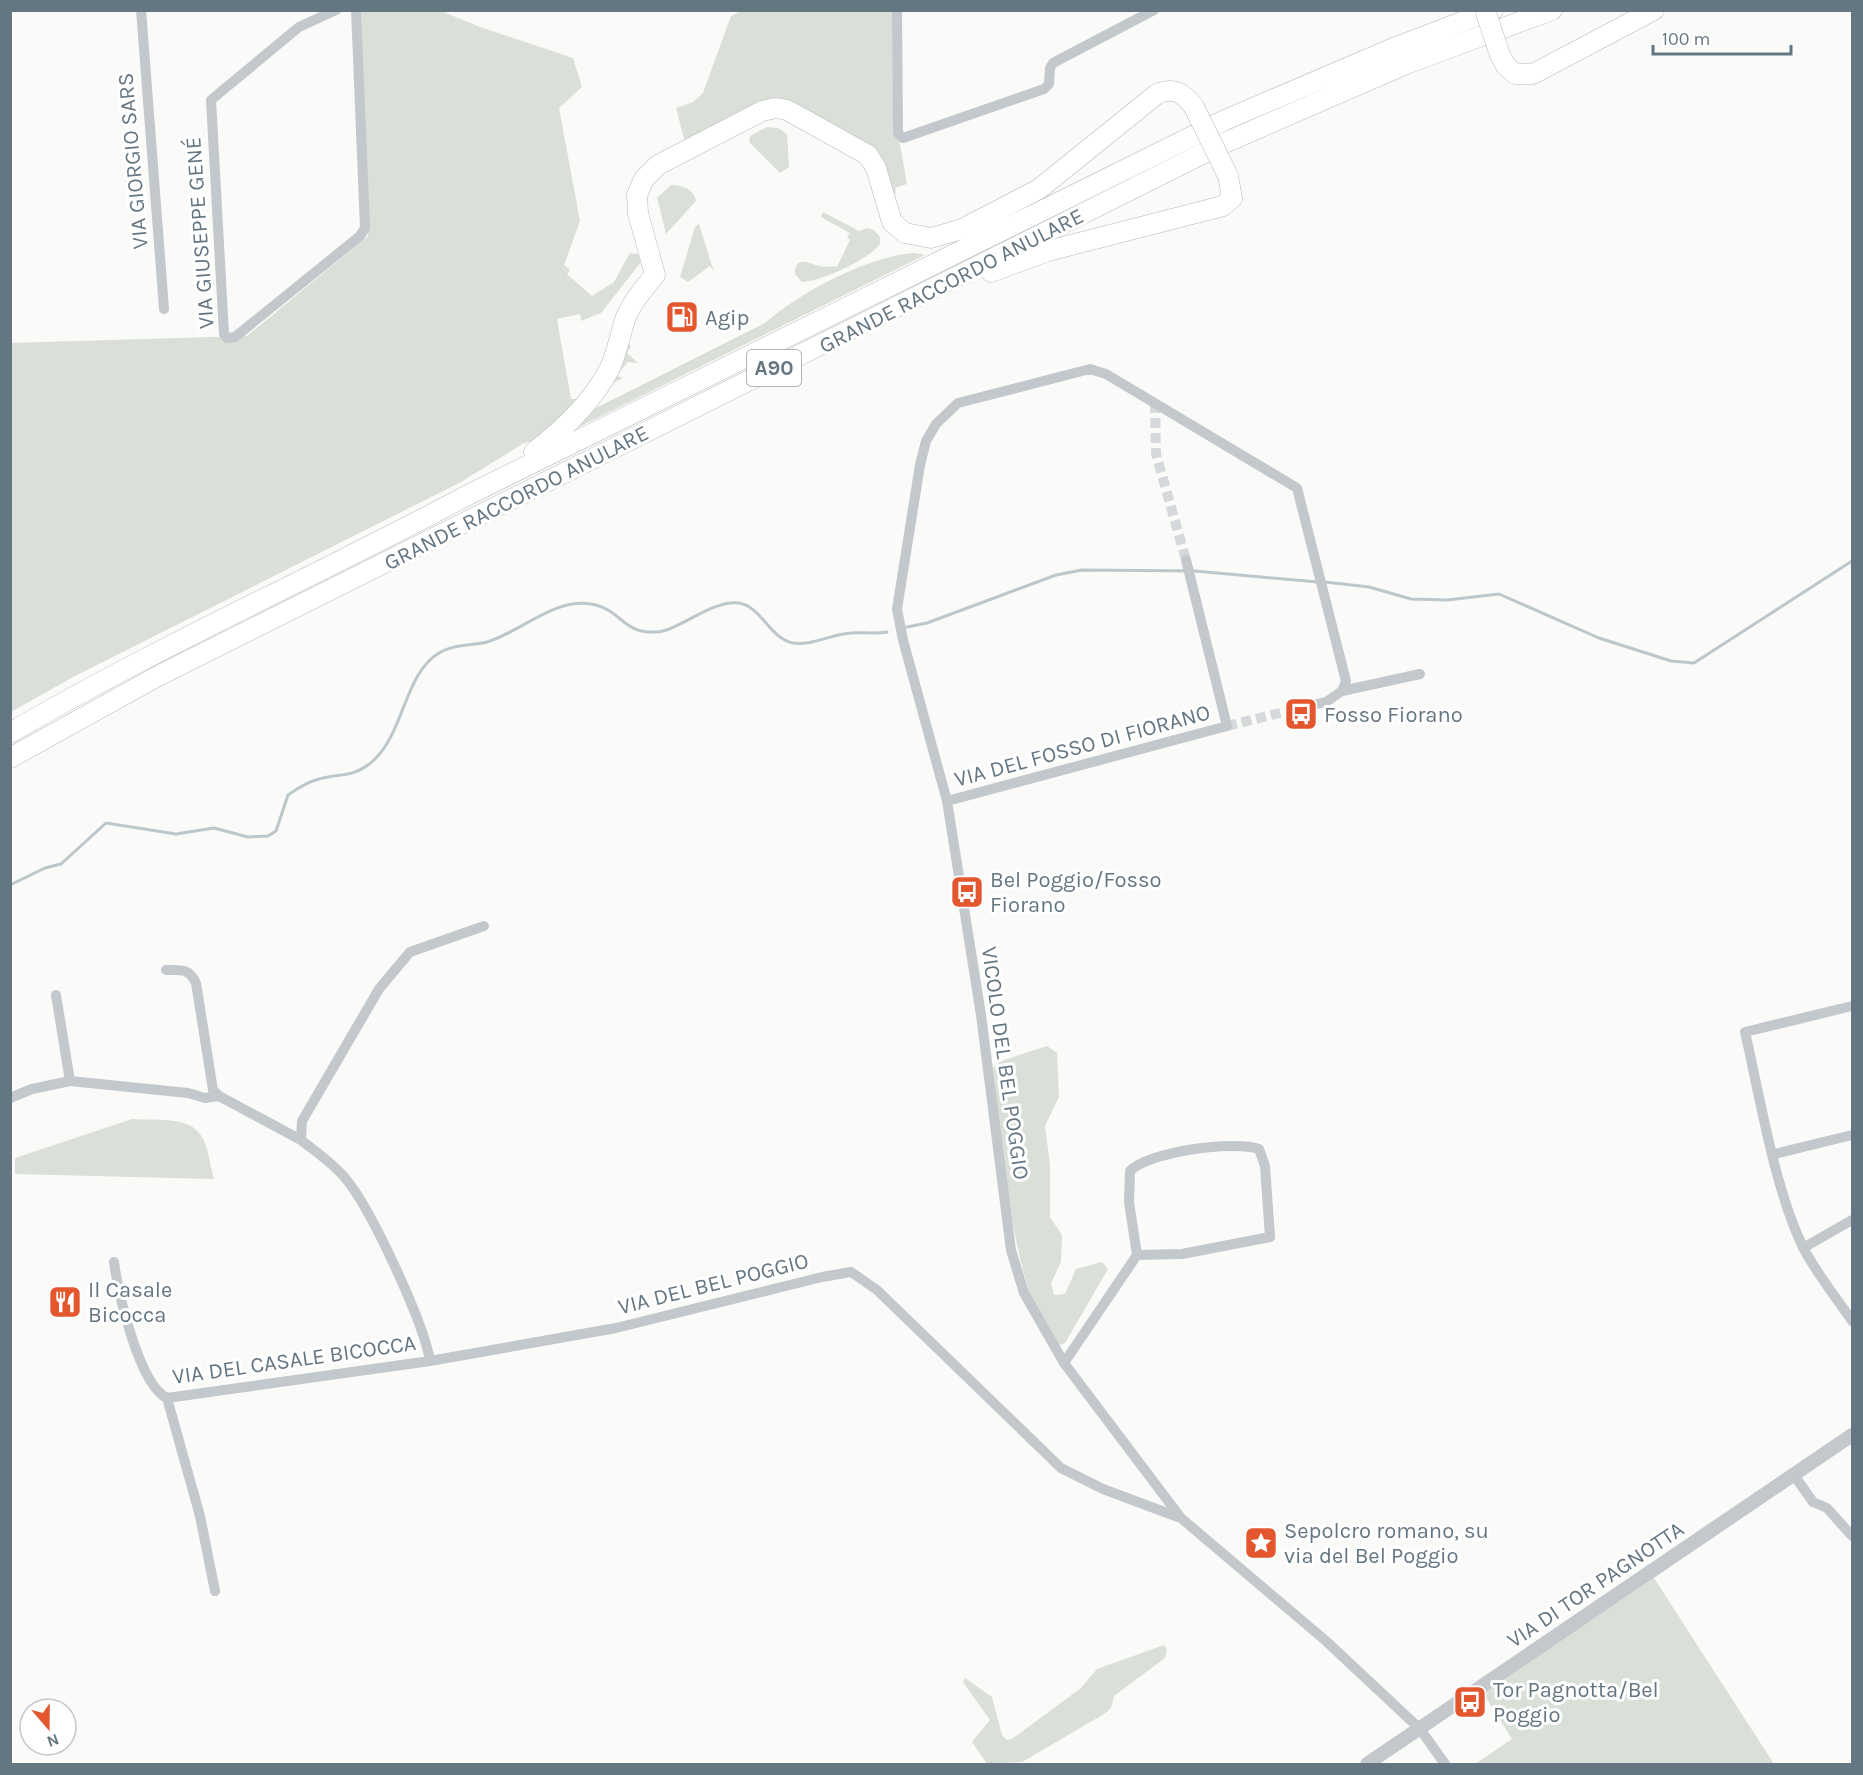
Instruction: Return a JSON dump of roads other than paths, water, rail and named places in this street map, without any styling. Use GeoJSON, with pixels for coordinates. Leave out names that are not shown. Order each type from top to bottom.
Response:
{"type":"FeatureCollection","features":[{"type":"Feature","properties":{"kind":"highway"},"geometry":{"type":"LineString","coordinates":[[1485,10],[1500,55],[1506,66],[1515,74],[1533,74],[1654,10]]}},
{"type":"Feature","properties":{"kind":"highway","name":"GRANDE RACCORDO ANULARE"},"geometry":{"type":"LineString","coordinates":[[10,734],[81,693],[466,496],[1225,120],[1396,47],[1493,10]]}},
{"type":"Feature","properties":{"kind":"highway","name":"GRANDE RACCORDO ANULARE"},"geometry":{"type":"LineString","coordinates":[[10,758],[158,676],[1222,144],[1291,112],[1406,64],[1552,10]]}},
{"type":"Feature","properties":{"kind":"highway"},"geometry":{"type":"LineString","coordinates":[[466,496],[529,456],[555,436],[580,411],[609,370],[627,316],[638,295],[655,275],[638,213],[638,190],[648,174],[667,161],[762,111],[776,108],[788,110],[868,155],[876,168],[892,222],[905,233],[930,238],[962,229],[1040,189],[1157,94],[1175,90],[1183,94],[1194,107],[1228,177],[1232,198],[1223,206],[1048,251],[893,309]]}},
{"type":"Feature","properties":{"kind":"street","name":"VIA GIORGIO SARS"},"geometry":{"type":"LineString","coordinates":[[141,10],[164,309]]}},
{"type":"Feature","properties":{"kind":"street","name":"VIA GIUSEPPE GENÉ"},"geometry":{"type":"LineString","coordinates":[[336,10],[299,27],[211,100],[219,273],[224,334],[227,339],[233,338],[244,330],[360,236],[365,228],[356,10]]}},
{"type":"Feature","properties":{"kind":"street"},"geometry":{"type":"LineString","coordinates":[[897,10],[898,133],[903,138],[1044,89],[1049,84],[1050,68],[1053,63],[1154,10]]}},
{"type":"Feature","properties":{"kind":"street","name":"VICOLO DEL BEL POGGIO"},"geometry":{"type":"LineString","coordinates":[[1342,692],[1346,681],[1298,488],[1155,402],[1106,374],[1090,369],[958,403],[940,419],[926,441],[897,609],[903,640],[947,801],[981,1015],[1013,1262],[1038,1322],[1064,1363],[1181,1518],[1326,1641],[1420,1729]]}},
{"type":"Feature","properties":{"kind":"street","name":"VIA DEL FOSSO DI FIORANO"},"geometry":{"type":"LineString","coordinates":[[947,801],[1227,726],[1186,560]]}},
{"type":"Feature","properties":{"kind":"street"},"geometry":{"type":"LineString","coordinates":[[1300,708],[1326,702],[1342,692],[1420,674]]}},
{"type":"Feature","properties":{"kind":"street"},"geometry":{"type":"LineString","coordinates":[[301,1140],[302,1121],[379,989],[410,952],[484,926]]}},
{"type":"Feature","properties":{"kind":"street"},"geometry":{"type":"LineString","coordinates":[[166,970],[185,970],[192,974],[196,983],[213,1090],[219,1096],[301,1140],[346,1178],[364,1206],[408,1300],[428,1350],[430,1361]]}},
{"type":"Feature","properties":{"kind":"street"},"geometry":{"type":"LineString","coordinates":[[56,994],[70,1081]]}},
{"type":"Feature","properties":{"kind":"street"},"geometry":{"type":"LineString","coordinates":[[1852,1006],[1745,1032],[1773,1154],[1803,1248],[1852,1321]]}},
{"type":"Feature","properties":{"kind":"street"},"geometry":{"type":"LineString","coordinates":[[10,1098],[32,1089],[70,1081],[188,1094],[205,1098],[219,1096]]}},
{"type":"Feature","properties":{"kind":"street"},"geometry":{"type":"LineString","coordinates":[[1773,1154],[1852,1135]]}},
{"type":"Feature","properties":{"kind":"street"},"geometry":{"type":"LineString","coordinates":[[1064,1363],[1137,1255],[1127,1176],[1134,1166],[1153,1158],[1233,1145],[1259,1149],[1265,1166],[1270,1237],[1182,1254],[1137,1255]]}},
{"type":"Feature","properties":{"kind":"street"},"geometry":{"type":"LineString","coordinates":[[1803,1248],[1852,1220]]}},
{"type":"Feature","properties":{"kind":"street","name":"VIA DEL CASALE BICOCCA"},"geometry":{"type":"LineString","coordinates":[[114,1262],[122,1306],[131,1336],[155,1386],[167,1398],[430,1361]]}},
{"type":"Feature","properties":{"kind":"street","name":"VIA DEL BEL POGGIO"},"geometry":{"type":"LineString","coordinates":[[430,1361],[616,1328],[822,1277],[851,1272],[877,1290],[1061,1468],[1092,1484],[1181,1518]]}},
{"type":"Feature","properties":{"kind":"street"},"geometry":{"type":"LineString","coordinates":[[167,1398],[200,1516],[215,1591]]}},
{"type":"Feature","properties":{"kind":"street","name":"VIA DI TOR PAGNOTTA"},"geometry":{"type":"LineString","coordinates":[[1367,1764],[1852,1436]]}},
{"type":"Feature","properties":{"kind":"street"},"geometry":{"type":"LineString","coordinates":[[1794,1476],[1813,1502],[1827,1508],[1852,1536]]}},
{"type":"Feature","properties":{"kind":"street"},"geometry":{"type":"LineString","coordinates":[[1420,1729],[1445,1764]]}},
{"type":"Feature","properties":{"kind":"waterway"},"geometry":{"type":"LineString","coordinates":[[1325,582],[1369,587],[1411,599],[1447,600],[1499,594],[1599,638],[1671,661],[1694,663],[1852,561]]}},
{"type":"Feature","properties":{"kind":"waterway"},"geometry":{"type":"LineString","coordinates":[[907,627],[927,623],[1056,575],[1082,570],[1195,571],[1318,582]]}},
{"type":"Feature","properties":{"kind":"waterway"},"geometry":{"type":"LineString","coordinates":[[10,885],[45,868],[61,864],[106,823],[176,834],[214,828],[248,837],[268,836],[276,831],[288,795],[312,781],[352,773],[374,760],[392,734],[419,674],[439,653],[456,647],[487,642],[554,609],[582,603],[596,605],[612,612],[637,630],[656,632],[664,631],[712,608],[731,603],[750,607],[776,634],[793,643],[807,643],[851,633],[887,632]]}},
{"type":"Feature","properties":{"kind":"tunnel"},"geometry":{"type":"LineString","coordinates":[[1155,403],[1156,454],[1186,560]]}},
{"type":"Feature","properties":{"kind":"tunnel"},"geometry":{"type":"LineString","coordinates":[[1227,726],[1300,708]]}},
{"type":"Feature","properties":{"kind":"place","name":"Agip"},"geometry":{"type":"Point","coordinates":[682,317]}},
{"type":"Feature","properties":{"kind":"place","name":"Fosso Fiorano"},"geometry":{"type":"Point","coordinates":[1301,714]}},
{"type":"Feature","properties":{"kind":"place","name":"Bel Poggio/Fosso Fiorano"},"geometry":{"type":"Point","coordinates":[967,892]}},
{"type":"Feature","properties":{"kind":"place","name":"Il Casale Bicocca"},"geometry":{"type":"Point","coordinates":[65,1302]}},
{"type":"Feature","properties":{"kind":"place","name":"Sepolcro romano, su via del Bel Poggio"},"geometry":{"type":"Point","coordinates":[1261,1543]}},
{"type":"Feature","properties":{"kind":"place","name":"Tor Pagnotta/Bel Poggio"},"geometry":{"type":"Point","coordinates":[1470,1702]}}]}
